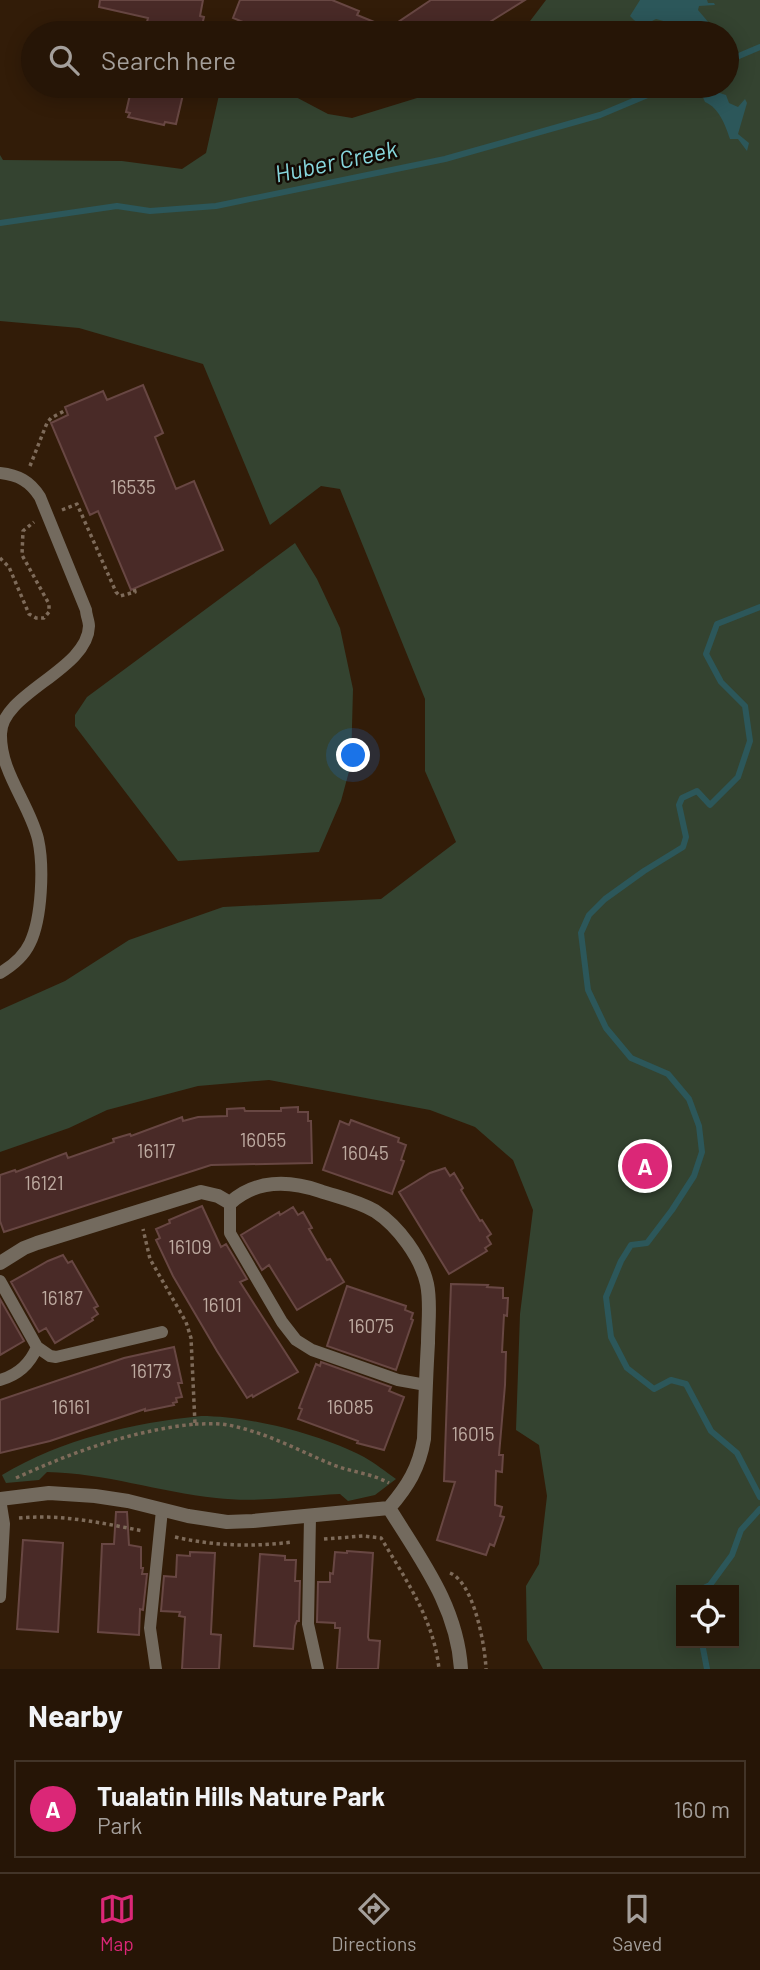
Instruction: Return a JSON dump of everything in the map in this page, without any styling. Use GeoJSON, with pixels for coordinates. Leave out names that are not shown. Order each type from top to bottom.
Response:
{"type":"FeatureCollection","features":[{"type":"Feature","properties":{"kind":"street"},"geometry":{"type":"LineString","coordinates":[[0,1264],[24,1248],[137,1210],[201,1192],[218,1196],[230,1203],[241,1192],[263,1184],[297,1185],[360,1204],[386,1219],[410,1250],[426,1282],[429,1300],[421,1455],[409,1484],[389,1508],[310,1517],[227,1521],[198,1518],[128,1501],[73,1494],[49,1493],[0,1499]]}},
{"type":"Feature","properties":{"kind":"street"},"geometry":{"type":"LineString","coordinates":[[389,1508],[447,1606],[457,1632],[461,1669]]}},
{"type":"Feature","properties":{"kind":"lane"},"geometry":{"type":"LineString","coordinates":[[0,473],[20,477],[33,486],[40,497],[86,610],[89,627],[84,642],[69,661],[18,704],[2,724],[2,753],[37,838],[40,877],[38,921],[30,944],[21,957],[0,973]]}},
{"type":"Feature","properties":{"kind":"lane"},"geometry":{"type":"LineString","coordinates":[[230,1203],[230,1233],[282,1322],[296,1340],[312,1350],[398,1380],[426,1385]]}},
{"type":"Feature","properties":{"kind":"lane"},"geometry":{"type":"LineString","coordinates":[[0,1280],[37,1347],[50,1356],[56,1357],[162,1332]]}},
{"type":"Feature","properties":{"kind":"lane"},"geometry":{"type":"LineString","coordinates":[[0,1380],[22,1369],[37,1347]]}},
{"type":"Feature","properties":{"kind":"lane"},"geometry":{"type":"LineString","coordinates":[[0,1499],[3,1520],[0,1597]]}},
{"type":"Feature","properties":{"kind":"lane"},"geometry":{"type":"LineString","coordinates":[[156,1669],[150,1628],[162,1510]]}},
{"type":"Feature","properties":{"kind":"lane"},"geometry":{"type":"LineString","coordinates":[[310,1517],[307,1624],[318,1669]]}},
{"type":"Feature","properties":{"kind":"path"},"geometry":{"type":"LineString","coordinates":[[38,471],[29,466],[47,422],[66,410]]}},
{"type":"Feature","properties":{"kind":"path"},"geometry":{"type":"LineString","coordinates":[[58,501],[62,510],[77,504],[116,592],[120,596],[135,592],[134,589]]}},
{"type":"Feature","properties":{"kind":"path"},"geometry":{"type":"LineString","coordinates":[[0,558],[9,567],[29,614],[44,618],[49,612],[49,604],[22,555],[23,531],[34,522]]}},
{"type":"Feature","properties":{"kind":"path"},"geometry":{"type":"LineString","coordinates":[[14,1479],[68,1455],[126,1435],[195,1424],[191,1338],[186,1322],[150,1259],[137,1210]]}},
{"type":"Feature","properties":{"kind":"path"},"geometry":{"type":"LineString","coordinates":[[3,1520],[56,1517],[96,1521],[201,1543],[226,1545],[263,1545],[363,1536],[381,1538],[425,1613],[433,1634],[439,1669]]}},
{"type":"Feature","properties":{"kind":"green space"},"geometry":{"type":"Polygon","coordinates":[[[546,0],[760,0],[760,1669],[543,1669],[527,1640],[526,1586],[539,1564],[547,1496],[539,1445],[516,1430],[520,1314],[533,1210],[513,1160],[475,1127],[430,1110],[269,1080],[198,1086],[107,1110],[69,1128],[0,1152],[0,1010],[65,981],[129,940],[223,907],[381,899],[456,842],[425,771],[425,699],[340,489],[321,486],[270,525],[203,364],[79,328],[0,321],[0,155],[3,160],[122,161],[182,169],[206,153],[218,98],[298,98],[328,114],[352,118],[417,98],[739,98],[739,21],[530,21],[546,0]]]}},
{"type":"Feature","properties":{"kind":"green space"},"geometry":{"type":"Polygon","coordinates":[[[295,543],[317,579],[340,628],[353,689],[351,764],[341,801],[319,852],[178,861],[75,726],[75,715],[87,697],[295,543]]]}},
{"type":"Feature","properties":{"kind":"green space"},"geometry":{"type":"Polygon","coordinates":[[[201,1416],[241,1419],[306,1434],[364,1457],[396,1479],[375,1495],[348,1501],[340,1494],[262,1499],[216,1498],[69,1473],[47,1472],[39,1480],[6,1483],[2,1475],[73,1442],[124,1428],[201,1416]]]}},
{"type":"Feature","properties":{"kind":"water"},"geometry":{"type":"Polygon","coordinates":[[[640,0],[707,0],[715,5],[699,6],[698,10],[707,21],[635,21],[630,16],[640,0]]]}},
{"type":"Feature","properties":{"kind":"water"},"geometry":{"type":"Polygon","coordinates":[[[703,98],[727,98],[729,103],[738,107],[745,99],[747,103],[738,134],[749,143],[747,151],[738,139],[730,139],[721,117],[703,98]]]}},
{"type":"Feature","properties":{"kind":"building"},"geometry":{"type":"Polygon","coordinates":[[[100,0],[203,0],[200,16],[204,17],[203,21],[147,21],[148,18],[99,7],[100,0]]]}},
{"type":"Feature","properties":{"kind":"building"},"geometry":{"type":"Polygon","coordinates":[[[240,0],[332,0],[359,11],[357,15],[372,21],[240,21],[233,18],[240,0]]]}},
{"type":"Feature","properties":{"kind":"building"},"geometry":{"type":"Polygon","coordinates":[[[431,0],[525,0],[491,21],[400,21],[431,0]]]}},
{"type":"Feature","properties":{"kind":"building"},"geometry":{"type":"Polygon","coordinates":[[[129,98],[182,98],[176,124],[165,122],[164,125],[128,117],[130,113],[126,112],[129,98]]]}},
{"type":"Feature","properties":{"kind":"building"},"geometry":{"type":"Polygon","coordinates":[[[143,385],[163,433],[155,437],[176,489],[194,481],[223,550],[131,590],[98,511],[90,515],[51,423],[68,415],[65,407],[103,391],[107,400],[143,385]]]}},
{"type":"Feature","properties":{"kind":"building"},"geometry":{"type":"Polygon","coordinates":[[[298,1107],[298,1112],[308,1112],[308,1121],[311,1121],[312,1163],[211,1165],[4,1232],[0,1221],[0,1175],[15,1170],[16,1172],[66,1153],[68,1158],[114,1142],[113,1139],[130,1134],[131,1136],[182,1117],[183,1121],[198,1117],[227,1116],[227,1109],[281,1111],[281,1108],[298,1107]]]}},
{"type":"Feature","properties":{"kind":"building"},"geometry":{"type":"Polygon","coordinates":[[[351,1120],[399,1138],[398,1142],[406,1145],[401,1160],[404,1161],[392,1194],[323,1170],[340,1121],[349,1125],[351,1120]]]}},
{"type":"Feature","properties":{"kind":"building"},"geometry":{"type":"Polygon","coordinates":[[[445,1168],[450,1176],[454,1173],[463,1188],[461,1190],[491,1234],[487,1237],[491,1244],[485,1248],[487,1251],[449,1274],[399,1192],[430,1173],[445,1168]]]}},
{"type":"Feature","properties":{"kind":"building"},"geometry":{"type":"Polygon","coordinates":[[[202,1206],[221,1247],[226,1244],[247,1279],[240,1282],[298,1372],[253,1397],[252,1395],[247,1398],[217,1351],[173,1276],[156,1240],[160,1238],[156,1229],[170,1223],[169,1220],[202,1206]]]}},
{"type":"Feature","properties":{"kind":"building"},"geometry":{"type":"Polygon","coordinates":[[[293,1207],[298,1215],[303,1212],[312,1228],[309,1229],[327,1260],[330,1259],[344,1282],[297,1310],[269,1265],[262,1270],[241,1235],[279,1212],[280,1215],[293,1207]]]}},
{"type":"Feature","properties":{"kind":"building"},"geometry":{"type":"Polygon","coordinates":[[[63,1255],[68,1263],[72,1261],[98,1306],[94,1308],[98,1314],[93,1320],[55,1343],[46,1328],[39,1332],[11,1282],[63,1255]]]}},
{"type":"Feature","properties":{"kind":"building"},"geometry":{"type":"Polygon","coordinates":[[[451,1284],[503,1288],[503,1298],[508,1298],[502,1352],[506,1352],[499,1455],[503,1455],[502,1472],[496,1471],[495,1505],[502,1507],[500,1516],[504,1517],[494,1546],[490,1544],[486,1555],[437,1540],[455,1482],[444,1481],[451,1284]]]}},
{"type":"Feature","properties":{"kind":"building"},"geometry":{"type":"Polygon","coordinates":[[[347,1286],[406,1306],[405,1310],[413,1313],[396,1370],[327,1346],[347,1286]]]}},
{"type":"Feature","properties":{"kind":"building"},"geometry":{"type":"Polygon","coordinates":[[[0,1299],[24,1341],[0,1355],[0,1299]]]}},
{"type":"Feature","properties":{"kind":"building"},"geometry":{"type":"Polygon","coordinates":[[[174,1347],[182,1383],[178,1383],[182,1397],[176,1398],[174,1405],[145,1409],[50,1441],[0,1453],[0,1400],[124,1358],[174,1347]]]}},
{"type":"Feature","properties":{"kind":"building"},"geometry":{"type":"Polygon","coordinates":[[[321,1362],[391,1387],[389,1391],[404,1397],[384,1450],[357,1443],[358,1441],[298,1419],[302,1409],[299,1408],[316,1364],[320,1366],[321,1362]]]}},
{"type":"Feature","properties":{"kind":"building"},"geometry":{"type":"Polygon","coordinates":[[[116,1512],[127,1512],[129,1545],[141,1547],[142,1574],[147,1574],[143,1610],[140,1609],[139,1635],[98,1632],[102,1544],[114,1544],[116,1512]]]}},
{"type":"Feature","properties":{"kind":"building"},"geometry":{"type":"Polygon","coordinates":[[[23,1540],[63,1543],[58,1632],[17,1629],[23,1540]]]}},
{"type":"Feature","properties":{"kind":"building"},"geometry":{"type":"Polygon","coordinates":[[[190,1552],[215,1553],[211,1634],[221,1635],[219,1669],[182,1669],[185,1617],[179,1616],[180,1612],[161,1611],[164,1576],[176,1577],[177,1555],[190,1556],[190,1552]]]}},
{"type":"Feature","properties":{"kind":"building"},"geometry":{"type":"Polygon","coordinates":[[[335,1552],[373,1553],[368,1637],[369,1640],[380,1641],[378,1669],[337,1669],[340,1628],[335,1628],[335,1623],[317,1622],[318,1582],[330,1582],[335,1552]]]}},
{"type":"Feature","properties":{"kind":"building"},"geometry":{"type":"Polygon","coordinates":[[[260,1554],[285,1556],[285,1560],[296,1560],[295,1581],[300,1581],[299,1621],[295,1626],[293,1649],[254,1646],[260,1554]]]}},
{"type":"Feature","properties":{"kind":"waterway","name":"Huber Creek"},"geometry":{"type":"LineString","coordinates":[[739,56],[760,47]]}},
{"type":"Feature","properties":{"kind":"waterway","name":"Huber Creek"},"geometry":{"type":"LineString","coordinates":[[0,223],[117,206],[150,211],[216,206],[445,159],[600,115],[640,98]]}},
{"type":"Feature","properties":{"kind":"waterway"},"geometry":{"type":"LineString","coordinates":[[760,607],[717,624],[706,654],[721,682],[745,706],[750,741],[738,777],[710,805],[697,791],[682,798],[679,805],[686,837],[683,847],[605,899],[589,915],[581,933],[588,990],[606,1028],[631,1058],[668,1074],[689,1099],[699,1126],[702,1152],[694,1176],[672,1210],[647,1243],[631,1245],[621,1261],[606,1297],[611,1337],[627,1368],[654,1389],[671,1380],[686,1384],[711,1431],[737,1453],[760,1497]]}},
{"type":"Feature","properties":{"kind":"waterway"},"geometry":{"type":"LineString","coordinates":[[710,1585],[732,1555],[741,1530],[760,1509]]}},
{"type":"Feature","properties":{"kind":"waterway"},"geometry":{"type":"LineString","coordinates":[[703,1648],[707,1669]]}},
{"type":"Feature","properties":{"kind":"place","name":"Tualatin Hills Nature Park"},"geometry":{"type":"Point","coordinates":[645,1166]}}]}
